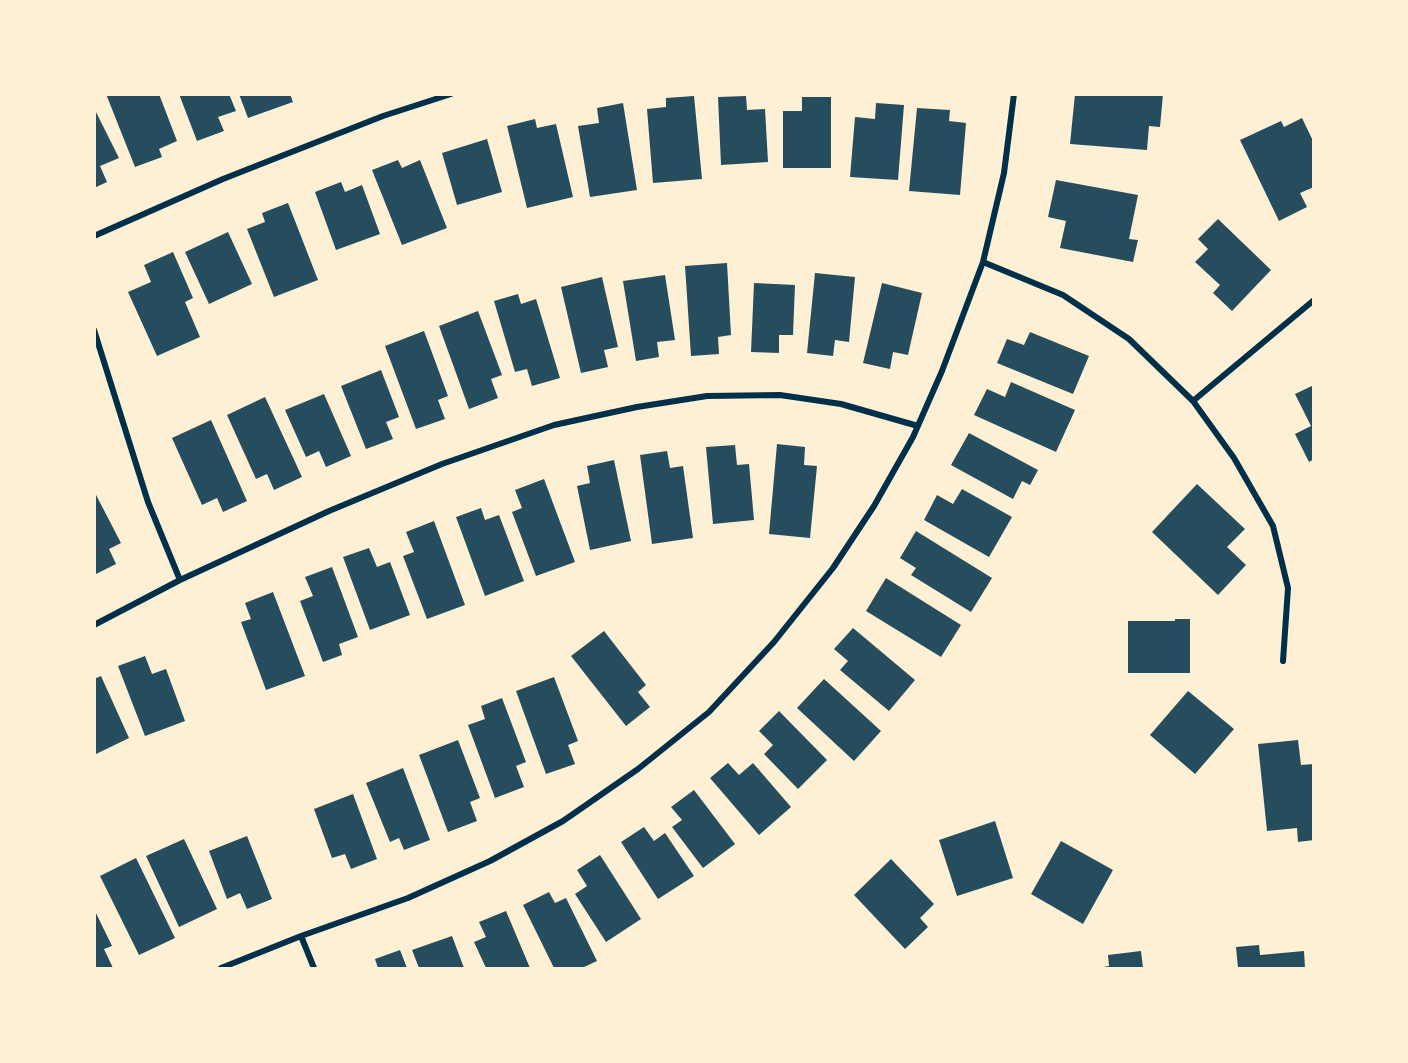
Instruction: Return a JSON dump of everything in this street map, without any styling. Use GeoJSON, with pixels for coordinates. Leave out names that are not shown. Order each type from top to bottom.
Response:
{"type":"FeatureCollection","features":[{"type":"Feature","properties":{"kind":"street"},"geometry":{"type":"LineString","coordinates":[[94,236],[223,179],[383,116],[451,94]]}},
{"type":"Feature","properties":{"kind":"street"},"geometry":{"type":"LineString","coordinates":[[221,969],[301,936],[408,898],[490,861],[563,820],[638,769],[709,712],[774,642],[833,568],[874,506],[918,426],[942,371],[983,262],[1004,173],[1014,94]]}},
{"type":"Feature","properties":{"kind":"street"},"geometry":{"type":"LineString","coordinates":[[983,262],[1064,295],[1129,339],[1193,401],[1234,458],[1273,526],[1288,588],[1283,661]]}},
{"type":"Feature","properties":{"kind":"street"},"geometry":{"type":"LineString","coordinates":[[1193,401],[1314,300]]}},
{"type":"Feature","properties":{"kind":"street"},"geometry":{"type":"LineString","coordinates":[[94,330],[148,502],[180,580]]}},
{"type":"Feature","properties":{"kind":"street"},"geometry":{"type":"LineString","coordinates":[[94,625],[180,580],[329,512],[442,464],[554,425],[637,407],[707,396],[780,394],[841,404],[918,426]]}},
{"type":"Feature","properties":{"kind":"street"},"geometry":{"type":"LineString","coordinates":[[301,936],[314,969]]}},
{"type":"Feature","properties":{"kind":"building"},"geometry":{"type":"Polygon","coordinates":[[[106,94],[159,94],[177,141],[159,149],[162,157],[135,167],[106,94]]]}},
{"type":"Feature","properties":{"kind":"building"},"geometry":{"type":"Polygon","coordinates":[[[179,94],[229,94],[236,111],[218,117],[224,131],[197,141],[179,94]]]}},
{"type":"Feature","properties":{"kind":"building"},"geometry":{"type":"Polygon","coordinates":[[[239,94],[290,94],[293,102],[248,118],[239,94]]]}},
{"type":"Feature","properties":{"kind":"building"},"geometry":{"type":"Polygon","coordinates":[[[1075,94],[1163,94],[1160,127],[1149,126],[1147,150],[1070,144],[1075,94]]]}},
{"type":"Feature","properties":{"kind":"building"},"geometry":{"type":"Polygon","coordinates":[[[694,96],[702,179],[653,183],[647,109],[666,107],[666,98],[694,96]]]}},
{"type":"Feature","properties":{"kind":"building"},"geometry":{"type":"Polygon","coordinates":[[[746,96],[747,110],[765,109],[768,162],[721,165],[718,97],[746,96]]]}},
{"type":"Feature","properties":{"kind":"building"},"geometry":{"type":"Polygon","coordinates":[[[802,97],[831,97],[831,168],[783,168],[783,111],[802,111],[802,97]]]}},
{"type":"Feature","properties":{"kind":"building"},"geometry":{"type":"Polygon","coordinates":[[[623,103],[637,190],[590,197],[578,126],[599,123],[597,108],[623,103]]]}},
{"type":"Feature","properties":{"kind":"building"},"geometry":{"type":"Polygon","coordinates":[[[876,103],[904,105],[898,180],[850,177],[855,117],[875,119],[876,103]]]}},
{"type":"Feature","properties":{"kind":"building"},"geometry":{"type":"Polygon","coordinates":[[[94,108],[119,158],[100,166],[107,182],[94,188],[94,108]]]}},
{"type":"Feature","properties":{"kind":"building"},"geometry":{"type":"Polygon","coordinates":[[[917,108],[950,110],[949,121],[966,123],[960,195],[909,191],[917,108]]]}},
{"type":"Feature","properties":{"kind":"building"},"geometry":{"type":"Polygon","coordinates":[[[1302,118],[1314,143],[1314,187],[1300,193],[1307,207],[1279,221],[1240,140],[1281,121],[1284,127],[1302,118]]]}},
{"type":"Feature","properties":{"kind":"building"},"geometry":{"type":"Polygon","coordinates":[[[535,119],[537,128],[556,124],[573,197],[527,208],[507,126],[535,119]]]}},
{"type":"Feature","properties":{"kind":"building"},"geometry":{"type":"Polygon","coordinates":[[[487,139],[502,192],[457,205],[442,153],[487,139]]]}},
{"type":"Feature","properties":{"kind":"building"},"geometry":{"type":"Polygon","coordinates":[[[398,160],[402,168],[420,160],[447,228],[402,245],[372,170],[398,160]]]}},
{"type":"Feature","properties":{"kind":"building"},"geometry":{"type":"Polygon","coordinates":[[[1056,180],[1138,195],[1129,239],[1138,240],[1133,262],[1060,248],[1066,221],[1048,217],[1056,180]]]}},
{"type":"Feature","properties":{"kind":"building"},"geometry":{"type":"Polygon","coordinates":[[[341,182],[345,192],[362,185],[380,234],[336,250],[315,192],[341,182]]]}},
{"type":"Feature","properties":{"kind":"building"},"geometry":{"type":"Polygon","coordinates":[[[288,203],[318,280],[274,297],[247,229],[265,222],[262,213],[288,203]]]}},
{"type":"Feature","properties":{"kind":"building"},"geometry":{"type":"Polygon","coordinates":[[[1218,219],[1271,270],[1232,311],[1213,293],[1220,285],[1195,262],[1208,249],[1198,239],[1218,219]]]}},
{"type":"Feature","properties":{"kind":"building"},"geometry":{"type":"Polygon","coordinates":[[[228,232],[252,284],[209,304],[185,252],[228,232]]]}},
{"type":"Feature","properties":{"kind":"building"},"geometry":{"type":"Polygon","coordinates":[[[173,252],[193,298],[185,302],[200,337],[157,356],[128,292],[151,282],[144,265],[173,252]]]}},
{"type":"Feature","properties":{"kind":"building"},"geometry":{"type":"Polygon","coordinates":[[[727,263],[731,335],[718,337],[719,354],[691,356],[685,266],[727,263]]]}},
{"type":"Feature","properties":{"kind":"building"},"geometry":{"type":"Polygon","coordinates":[[[815,273],[855,277],[849,342],[835,340],[833,356],[807,353],[815,273]]]}},
{"type":"Feature","properties":{"kind":"building"},"geometry":{"type":"Polygon","coordinates":[[[665,275],[675,340],[657,342],[659,357],[636,361],[623,281],[665,275]]]}},
{"type":"Feature","properties":{"kind":"building"},"geometry":{"type":"Polygon","coordinates":[[[602,277],[618,347],[604,350],[608,367],[581,373],[561,287],[602,277]]]}},
{"type":"Feature","properties":{"kind":"building"},"geometry":{"type":"Polygon","coordinates":[[[754,283],[795,285],[793,335],[779,335],[779,353],[751,352],[754,283]]]}},
{"type":"Feature","properties":{"kind":"building"},"geometry":{"type":"Polygon","coordinates":[[[882,283],[922,293],[908,355],[893,352],[890,369],[863,363],[882,283]]]}},
{"type":"Feature","properties":{"kind":"building"},"geometry":{"type":"Polygon","coordinates":[[[518,294],[521,304],[536,299],[560,378],[532,386],[527,369],[515,372],[494,301],[518,294]]]}},
{"type":"Feature","properties":{"kind":"building"},"geometry":{"type":"Polygon","coordinates":[[[478,311],[502,375],[491,379],[498,398],[469,409],[439,326],[478,311]]]}},
{"type":"Feature","properties":{"kind":"building"},"geometry":{"type":"Polygon","coordinates":[[[424,331],[448,396],[438,400],[445,419],[416,429],[385,346],[424,331]]]}},
{"type":"Feature","properties":{"kind":"building"},"geometry":{"type":"Polygon","coordinates":[[[1030,332],[1089,356],[1073,394],[997,363],[1007,339],[1024,345],[1030,332]]]}},
{"type":"Feature","properties":{"kind":"building"},"geometry":{"type":"Polygon","coordinates":[[[381,370],[399,417],[386,422],[393,439],[366,449],[341,386],[381,370]]]}},
{"type":"Feature","properties":{"kind":"building"},"geometry":{"type":"Polygon","coordinates":[[[1011,382],[1075,410],[1056,452],[974,415],[987,389],[1005,397],[1011,382]]]}},
{"type":"Feature","properties":{"kind":"building"},"geometry":{"type":"Polygon","coordinates":[[[1314,385],[1314,459],[1309,462],[1295,434],[1311,426],[1295,394],[1314,385]]]}},
{"type":"Feature","properties":{"kind":"building"},"geometry":{"type":"Polygon","coordinates":[[[324,394],[351,456],[326,467],[319,451],[306,457],[285,410],[324,394]]]}},
{"type":"Feature","properties":{"kind":"building"},"geometry":{"type":"Polygon","coordinates":[[[265,397],[302,477],[274,490],[267,474],[256,479],[227,415],[265,397]]]}},
{"type":"Feature","properties":{"kind":"building"},"geometry":{"type":"Polygon","coordinates":[[[211,420],[247,501],[223,512],[217,498],[202,505],[172,438],[211,420]]]}},
{"type":"Feature","properties":{"kind":"building"},"geometry":{"type":"Polygon","coordinates":[[[969,433],[1038,470],[1030,485],[1022,481],[1013,499],[951,465],[969,433]]]}},
{"type":"Feature","properties":{"kind":"building"},"geometry":{"type":"Polygon","coordinates":[[[777,444],[805,447],[804,465],[817,466],[810,538],[769,534],[777,444]]]}},
{"type":"Feature","properties":{"kind":"building"},"geometry":{"type":"Polygon","coordinates":[[[735,445],[737,465],[749,464],[754,520],[713,524],[706,447],[735,445]]]}},
{"type":"Feature","properties":{"kind":"building"},"geometry":{"type":"Polygon","coordinates":[[[667,451],[670,468],[683,466],[693,538],[652,544],[640,455],[667,451]]]}},
{"type":"Feature","properties":{"kind":"building"},"geometry":{"type":"Polygon","coordinates":[[[614,460],[631,541],[590,550],[577,486],[590,483],[587,466],[614,460]]]}},
{"type":"Feature","properties":{"kind":"building"},"geometry":{"type":"Polygon","coordinates":[[[544,479],[575,562],[536,576],[512,512],[522,508],[515,490],[544,479]]]}},
{"type":"Feature","properties":{"kind":"building"},"geometry":{"type":"Polygon","coordinates":[[[1197,484],[1245,529],[1227,547],[1246,565],[1218,595],[1152,532],[1197,484]]]}},
{"type":"Feature","properties":{"kind":"building"},"geometry":{"type":"Polygon","coordinates":[[[962,489],[1012,517],[989,557],[924,520],[937,495],[953,504],[962,489]]]}},
{"type":"Feature","properties":{"kind":"building"},"geometry":{"type":"Polygon","coordinates":[[[94,491],[121,543],[109,549],[116,564],[94,575],[94,491]]]}},
{"type":"Feature","properties":{"kind":"building"},"geometry":{"type":"Polygon","coordinates":[[[481,508],[485,520],[499,515],[524,581],[485,596],[456,517],[481,508]]]}},
{"type":"Feature","properties":{"kind":"building"},"geometry":{"type":"Polygon","coordinates":[[[434,521],[465,605],[427,619],[403,556],[414,552],[406,532],[434,521]]]}},
{"type":"Feature","properties":{"kind":"building"},"geometry":{"type":"Polygon","coordinates":[[[916,531],[992,578],[971,612],[911,575],[916,568],[900,558],[916,531]]]}},
{"type":"Feature","properties":{"kind":"building"},"geometry":{"type":"Polygon","coordinates":[[[369,548],[377,567],[390,562],[410,615],[370,630],[343,557],[369,548]]]}},
{"type":"Feature","properties":{"kind":"building"},"geometry":{"type":"Polygon","coordinates":[[[332,567],[358,637],[339,644],[342,655],[323,662],[300,601],[313,596],[305,577],[332,567]]]}},
{"type":"Feature","properties":{"kind":"building"},"geometry":{"type":"Polygon","coordinates":[[[886,578],[961,625],[941,657],[866,611],[886,578]]]}},
{"type":"Feature","properties":{"kind":"building"},"geometry":{"type":"Polygon","coordinates":[[[273,592],[305,676],[266,690],[241,622],[251,619],[245,603],[273,592]]]}},
{"type":"Feature","properties":{"kind":"building"},"geometry":{"type":"Polygon","coordinates":[[[1175,619],[1190,619],[1190,673],[1128,673],[1128,621],[1175,621],[1175,619]]]}},
{"type":"Feature","properties":{"kind":"building"},"geometry":{"type":"Polygon","coordinates":[[[853,628],[915,680],[889,711],[840,670],[848,661],[834,649],[853,628]]]}},
{"type":"Feature","properties":{"kind":"building"},"geometry":{"type":"Polygon","coordinates":[[[604,631],[646,685],[638,692],[650,707],[626,726],[571,656],[604,631]]]}},
{"type":"Feature","properties":{"kind":"building"},"geometry":{"type":"Polygon","coordinates":[[[145,656],[152,674],[166,669],[185,721],[145,736],[118,666],[145,656]]]}},
{"type":"Feature","properties":{"kind":"building"},"geometry":{"type":"Polygon","coordinates":[[[101,676],[129,738],[94,755],[94,679],[101,676]]]}},
{"type":"Feature","properties":{"kind":"building"},"geometry":{"type":"Polygon","coordinates":[[[554,677],[578,741],[568,745],[575,764],[546,774],[516,691],[554,677]]]}},
{"type":"Feature","properties":{"kind":"building"},"geometry":{"type":"Polygon","coordinates":[[[824,679],[881,731],[854,761],[797,708],[824,679]]]}},
{"type":"Feature","properties":{"kind":"building"},"geometry":{"type":"Polygon","coordinates":[[[1188,691],[1234,729],[1195,774],[1150,735],[1188,691]]]}},
{"type":"Feature","properties":{"kind":"building"},"geometry":{"type":"Polygon","coordinates":[[[502,698],[526,762],[516,766],[524,787],[495,798],[468,725],[485,719],[481,706],[502,698]]]}},
{"type":"Feature","properties":{"kind":"building"},"geometry":{"type":"Polygon","coordinates":[[[779,711],[827,760],[798,789],[764,754],[773,745],[759,731],[779,711]]]}},
{"type":"Feature","properties":{"kind":"building"},"geometry":{"type":"Polygon","coordinates":[[[458,740],[480,798],[470,802],[477,821],[448,832],[419,755],[458,740]]]}},
{"type":"Feature","properties":{"kind":"building"},"geometry":{"type":"Polygon","coordinates":[[[1298,740],[1301,765],[1314,764],[1314,840],[1298,842],[1297,828],[1267,831],[1258,744],[1298,740]]]}},
{"type":"Feature","properties":{"kind":"building"},"geometry":{"type":"Polygon","coordinates":[[[728,763],[739,775],[753,763],[791,807],[759,835],[710,778],[728,763]]]}},
{"type":"Feature","properties":{"kind":"building"},"geometry":{"type":"Polygon","coordinates":[[[403,768],[430,840],[404,850],[399,838],[390,842],[366,783],[403,768]]]}},
{"type":"Feature","properties":{"kind":"building"},"geometry":{"type":"Polygon","coordinates":[[[694,790],[735,844],[703,868],[672,827],[682,820],[671,807],[694,790]]]}},
{"type":"Feature","properties":{"kind":"building"},"geometry":{"type":"Polygon","coordinates":[[[353,794],[377,859],[351,869],[345,854],[332,858],[314,809],[353,794]]]}},
{"type":"Feature","properties":{"kind":"building"},"geometry":{"type":"Polygon","coordinates":[[[995,821],[1013,878],[957,896],[939,840],[995,821]]]}},
{"type":"Feature","properties":{"kind":"building"},"geometry":{"type":"Polygon","coordinates":[[[644,827],[654,841],[665,833],[694,876],[658,899],[621,842],[644,827]]]}},
{"type":"Feature","properties":{"kind":"building"},"geometry":{"type":"Polygon","coordinates":[[[247,836],[272,899],[247,909],[240,893],[227,899],[209,851],[247,836]]]}},
{"type":"Feature","properties":{"kind":"building"},"geometry":{"type":"Polygon","coordinates":[[[184,839],[217,909],[179,927],[146,856],[184,839]]]}},
{"type":"Feature","properties":{"kind":"building"},"geometry":{"type":"Polygon","coordinates":[[[1061,841],[1113,870],[1083,924],[1031,894],[1061,841]]]}},
{"type":"Feature","properties":{"kind":"building"},"geometry":{"type":"Polygon","coordinates":[[[600,855],[641,919],[606,942],[575,894],[587,886],[577,870],[600,855]]]}},
{"type":"Feature","properties":{"kind":"building"},"geometry":{"type":"Polygon","coordinates":[[[136,858],[175,938],[139,955],[100,876],[136,858]]]}},
{"type":"Feature","properties":{"kind":"building"},"geometry":{"type":"Polygon","coordinates":[[[891,859],[934,904],[920,918],[928,927],[905,949],[854,895],[891,859]]]}},
{"type":"Feature","properties":{"kind":"building"},"geometry":{"type":"Polygon","coordinates":[[[549,892],[555,903],[566,898],[597,961],[582,968],[554,968],[523,905],[549,892]]]}},
{"type":"Feature","properties":{"kind":"building"},"geometry":{"type":"Polygon","coordinates":[[[94,909],[112,946],[104,949],[113,968],[94,968],[94,909]]]}},
{"type":"Feature","properties":{"kind":"building"},"geometry":{"type":"Polygon","coordinates":[[[506,911],[530,968],[486,968],[474,942],[486,937],[479,922],[506,911]]]}},
{"type":"Feature","properties":{"kind":"building"},"geometry":{"type":"Polygon","coordinates":[[[452,936],[464,968],[419,968],[412,950],[452,936]]]}},
{"type":"Feature","properties":{"kind":"building"},"geometry":{"type":"Polygon","coordinates":[[[1259,945],[1260,955],[1304,951],[1305,968],[1238,968],[1236,947],[1259,945]]]}},
{"type":"Feature","properties":{"kind":"building"},"geometry":{"type":"Polygon","coordinates":[[[400,950],[407,968],[378,968],[375,959],[400,950]]]}},
{"type":"Feature","properties":{"kind":"building"},"geometry":{"type":"Polygon","coordinates":[[[1141,951],[1143,968],[1103,968],[1109,966],[1108,955],[1141,951]]]}}]}
